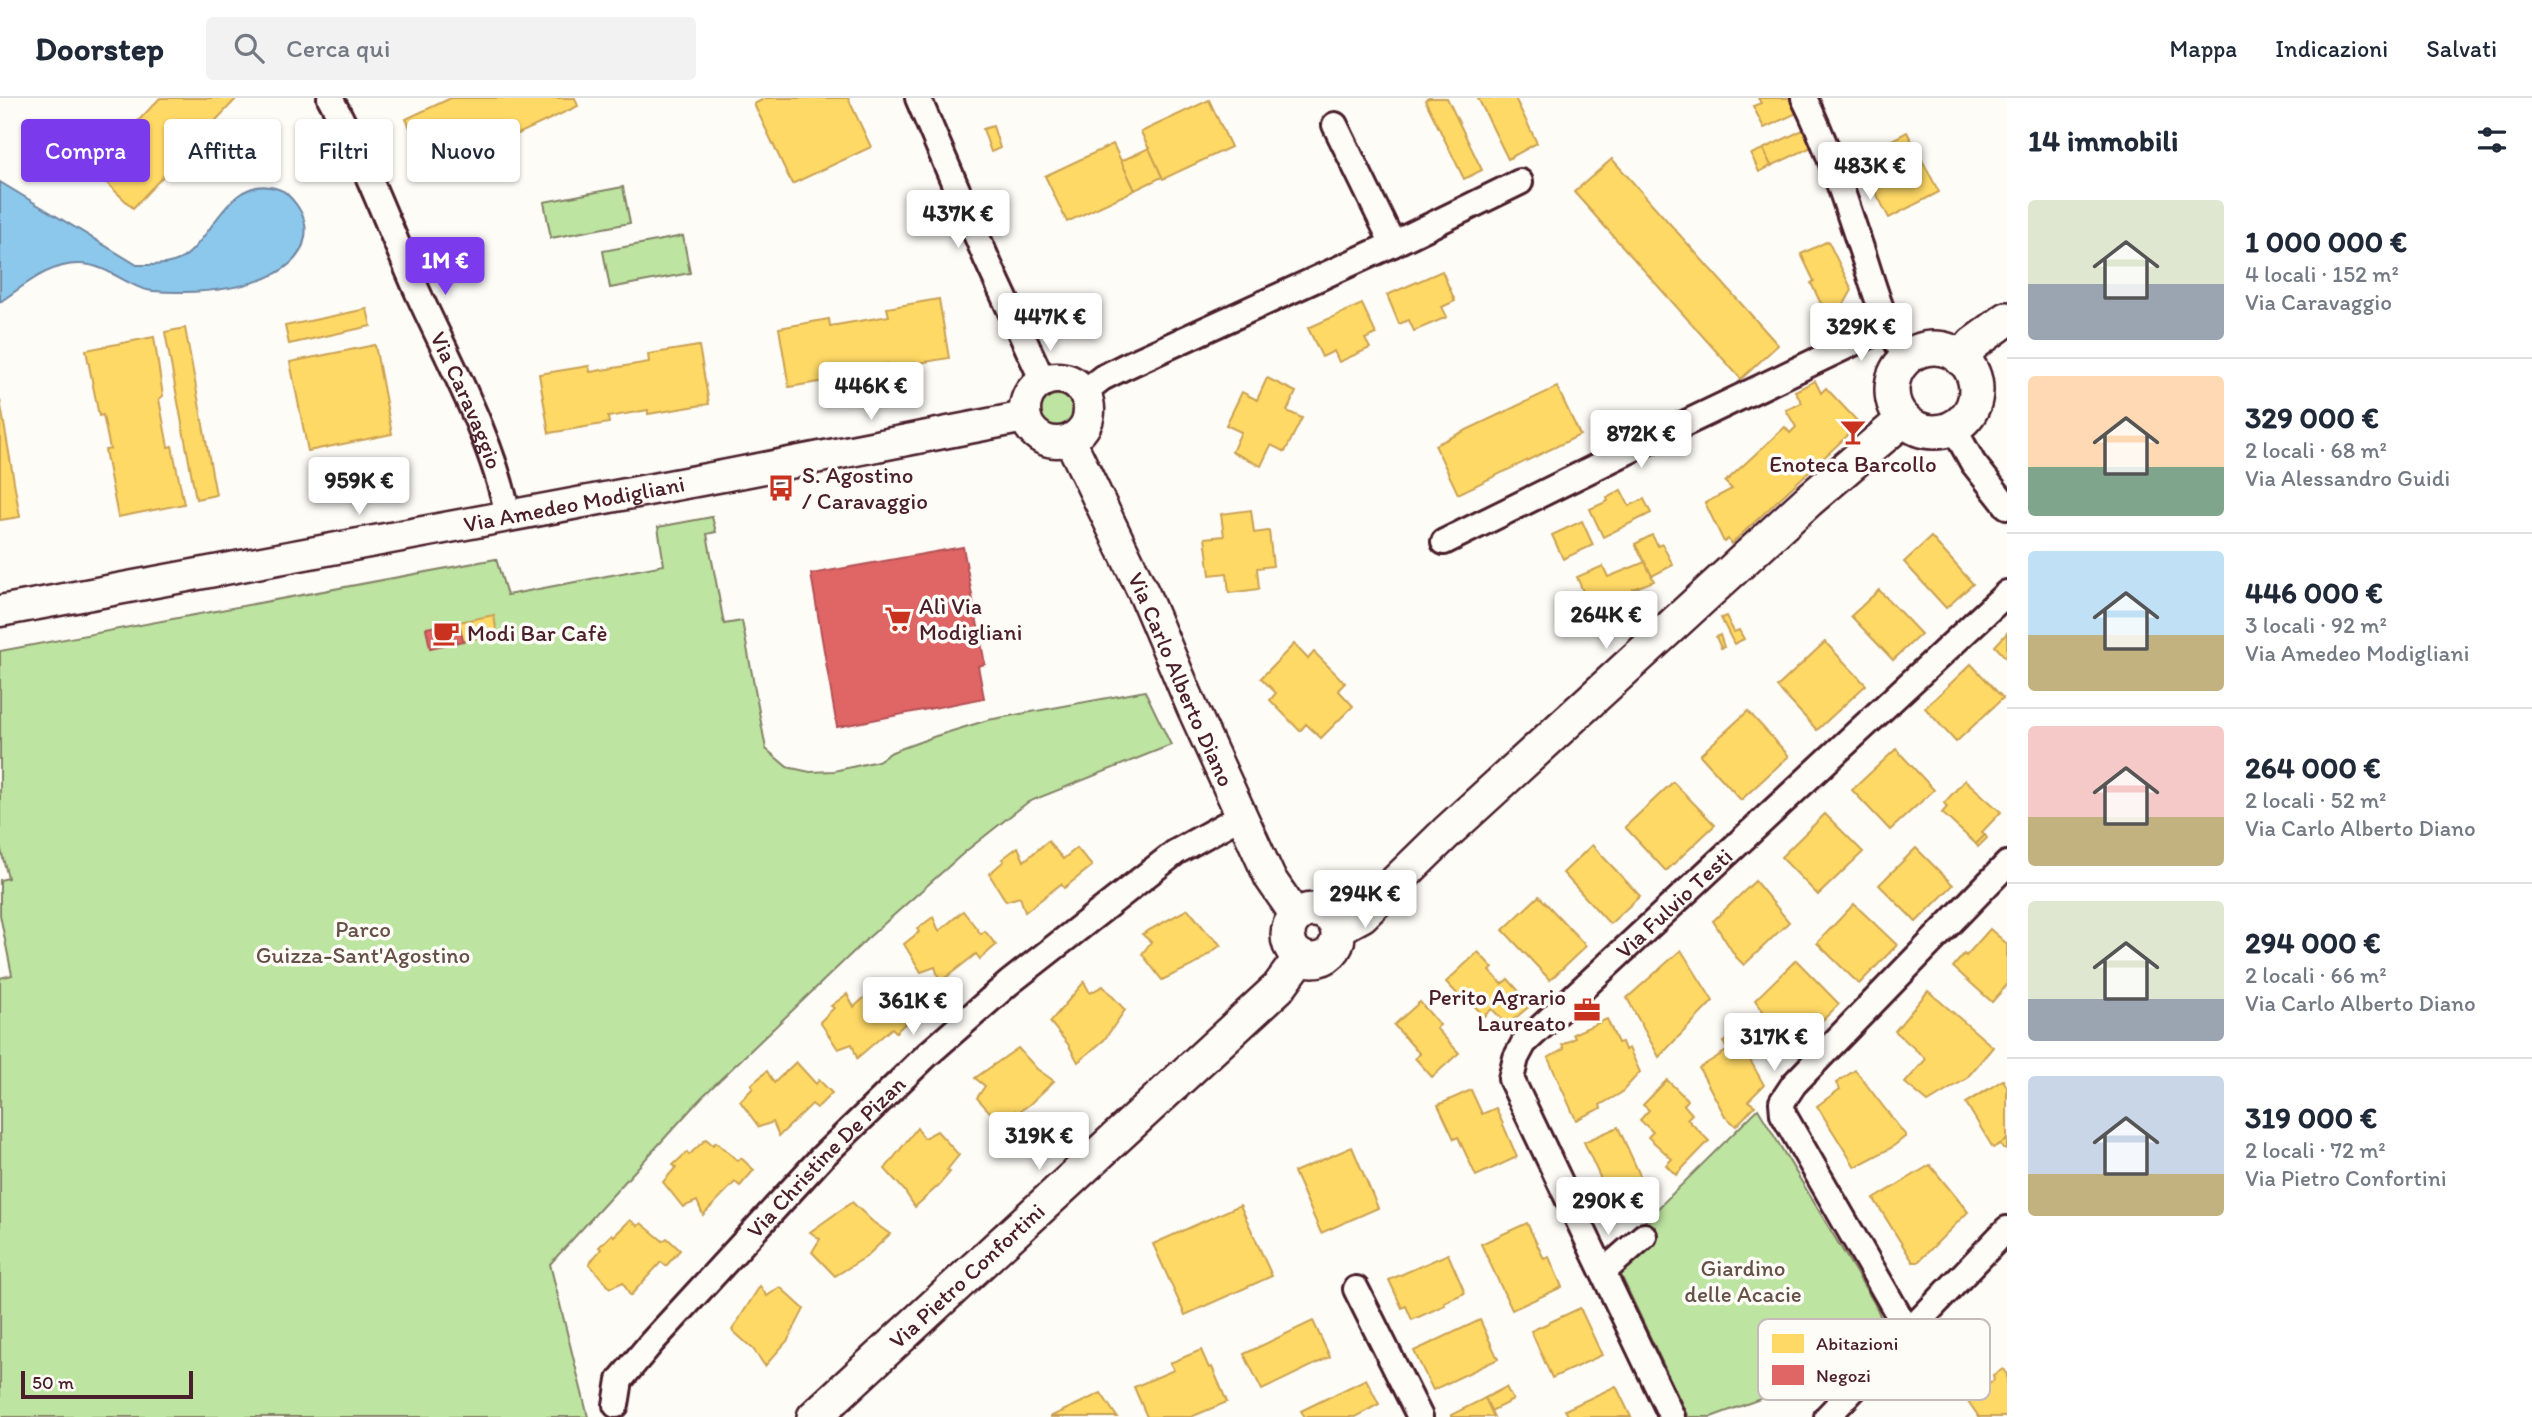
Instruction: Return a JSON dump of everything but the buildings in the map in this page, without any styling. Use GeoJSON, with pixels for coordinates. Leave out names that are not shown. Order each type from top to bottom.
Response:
{"type":"FeatureCollection","features":[{"type":"Feature","properties":{"kind":"main road"},"geometry":{"type":"LineString","coordinates":[[1961,359],[1973,344],[2007,319]]}},
{"type":"Feature","properties":{"kind":"main road"},"geometry":{"type":"LineString","coordinates":[[1941,348],[1961,359],[1970,370],[1975,383],[1971,409],[1963,420],[1953,427],[1928,431],[1916,428],[1904,419],[1892,396],[1897,369],[1907,358],[1917,351],[1941,348]]}},
{"type":"Feature","properties":{"kind":"main road"},"geometry":{"type":"LineString","coordinates":[[1338,928],[1363,915],[1446,834],[1808,501],[1904,419]]}},
{"type":"Feature","properties":{"kind":"main road"},"geometry":{"type":"LineString","coordinates":[[1311,910],[1328,914],[1338,928],[1337,945],[1326,958],[1300,958],[1294,953],[1288,938],[1291,923],[1296,916],[1311,910]]}},
{"type":"Feature","properties":{"kind":"main road","name":"Via Pietro Confortini"},"geometry":{"type":"LineString","coordinates":[[814,1417],[1264,1002],[1300,958]]}},
{"type":"Feature","properties":{"kind":"street","name":"Via Caravaggio"},"geometry":{"type":"LineString","coordinates":[[330,98],[354,141],[492,458],[508,516]]}},
{"type":"Feature","properties":{"kind":"street"},"geometry":{"type":"LineString","coordinates":[[918,98],[987,260],[1043,381]]}},
{"type":"Feature","properties":{"kind":"street"},"geometry":{"type":"LineString","coordinates":[[1804,98],[1832,163],[1887,327],[1907,358]]}},
{"type":"Feature","properties":{"kind":"street"},"geometry":{"type":"LineString","coordinates":[[1335,125],[1393,244]]}},
{"type":"Feature","properties":{"kind":"street"},"geometry":{"type":"LineString","coordinates":[[1084,392],[1102,378],[1124,367],[1393,244],[1520,182]]}},
{"type":"Feature","properties":{"kind":"street"},"geometry":{"type":"LineString","coordinates":[[1444,542],[1677,426],[1887,327]]}},
{"type":"Feature","properties":{"kind":"street"},"geometry":{"type":"LineString","coordinates":[[1061,378],[1070,380],[1084,392],[1089,413],[1080,433],[1070,440],[1052,442],[1035,434],[1025,417],[1028,396],[1034,387],[1043,381],[1061,378]]}},
{"type":"Feature","properties":{"kind":"street","name":"Via Amedeo Modigliani"},"geometry":{"type":"LineString","coordinates":[[0,611],[1025,417]]}},
{"type":"Feature","properties":{"kind":"street"},"geometry":{"type":"LineString","coordinates":[[1953,427],[1973,463],[2007,506]]}},
{"type":"Feature","properties":{"kind":"street","name":"Via Carlo Alberto Diano"},"geometry":{"type":"LineString","coordinates":[[1070,440],[1145,596],[1270,878],[1296,916]]}},
{"type":"Feature","properties":{"kind":"street","name":"Via Fulvio Testi"},"geometry":{"type":"LineString","coordinates":[[1672,1417],[1511,1079],[1516,1059],[1524,1044],[2007,593]]}},
{"type":"Feature","properties":{"kind":"street","name":"Via Christine De Pizan"},"geometry":{"type":"LineString","coordinates":[[616,1405],[620,1380],[652,1342],[822,1157],[927,1055],[1009,983],[1165,860],[1241,816]]}},
{"type":"Feature","properties":{"kind":"street"},"geometry":{"type":"LineString","coordinates":[[1901,1319],[1783,1114],[1782,1102],[1794,1084],[2007,864]]}},
{"type":"Feature","properties":{"kind":"street"},"geometry":{"type":"LineString","coordinates":[[1922,1319],[2007,1229]]}},
{"type":"Feature","properties":{"kind":"street"},"geometry":{"type":"LineString","coordinates":[[1603,1272],[1644,1236]]}},
{"type":"Feature","properties":{"kind":"street"},"geometry":{"type":"LineString","coordinates":[[1356,1289],[1420,1417]]}},
{"type":"Feature","properties":{"kind":"street"},"geometry":{"type":"LineString","coordinates":[[1827,1417],[1844,1400]]}},
{"type":"Feature","properties":{"kind":"green space"},"geometry":{"type":"Polygon","coordinates":[[[623,187],[630,223],[551,238],[544,202],[623,187]]]}},
{"type":"Feature","properties":{"kind":"green space"},"geometry":{"type":"Polygon","coordinates":[[[683,236],[690,273],[610,288],[603,251],[683,236]]]}},
{"type":"Feature","properties":{"kind":"green space"},"geometry":{"type":"Polygon","coordinates":[[[1057,395],[1068,400],[1073,411],[1068,422],[1057,427],[1046,422],[1041,411],[1046,400],[1057,395]]]}},
{"type":"Feature","properties":{"kind":"green space","name":"Parco Guizza-Sant'Agostino"},"geometry":{"type":"Polygon","coordinates":[[[712,517],[716,532],[707,534],[724,624],[742,621],[766,749],[787,767],[810,772],[834,771],[878,761],[892,752],[988,720],[1145,691],[1171,745],[1028,802],[966,851],[868,938],[702,1097],[550,1264],[588,1417],[0,1417],[0,978],[12,975],[0,915],[0,880],[8,878],[0,846],[0,651],[496,559],[507,595],[664,565],[658,527],[712,517]]]}},
{"type":"Feature","properties":{"kind":"green space","name":"Giardino delle Acacie"},"geometry":{"type":"Polygon","coordinates":[[[1758,1109],[1873,1301],[1880,1319],[1758,1319],[1758,1400],[1711,1417],[1688,1417],[1620,1273],[1641,1225],[1758,1109]]]}},
{"type":"Feature","properties":{"kind":"water"},"geometry":{"type":"Polygon","coordinates":[[[0,182],[137,265],[164,264],[183,258],[235,198],[260,186],[286,193],[304,219],[305,237],[298,255],[284,268],[265,278],[242,285],[194,292],[153,291],[136,286],[100,268],[80,264],[47,271],[0,302],[0,182]]]}},
{"type":"Feature","properties":{"kind":"place","name":"Enoteca Barcollo"},"geometry":{"type":"Point","coordinates":[1853,432]}},
{"type":"Feature","properties":{"kind":"place","name":"S. Agostino / Caravaggio"},"geometry":{"type":"Point","coordinates":[781,488]}},
{"type":"Feature","properties":{"kind":"place","name":"Alì Via Modigliani"},"geometry":{"type":"Point","coordinates":[898,619]}},
{"type":"Feature","properties":{"kind":"place","name":"Modi Bar Cafè"},"geometry":{"type":"Point","coordinates":[446,633]}},
{"type":"Feature","properties":{"kind":"place","name":"Perito Agrario Laureato"},"geometry":{"type":"Point","coordinates":[1587,1010]}}]}
